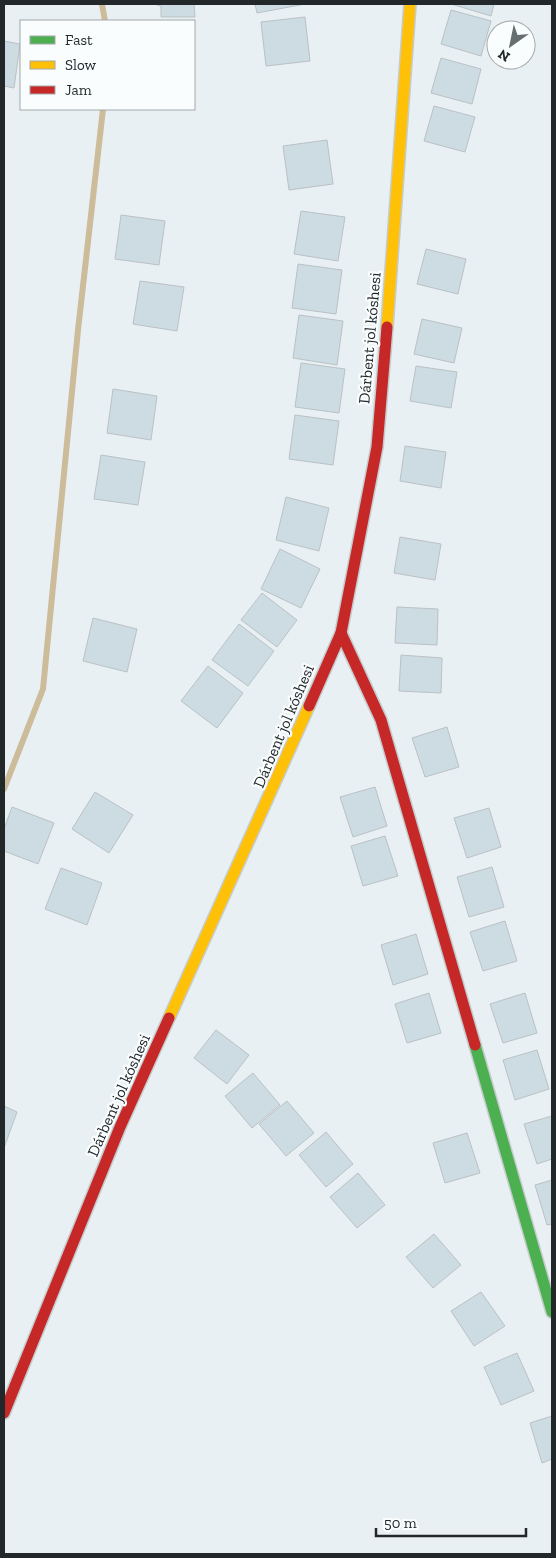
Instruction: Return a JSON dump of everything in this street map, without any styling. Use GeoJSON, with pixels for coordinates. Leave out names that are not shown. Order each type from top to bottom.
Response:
{"type":"FeatureCollection","features":[{"type":"Feature","properties":{"kind":"main road","name":"Dárbent jol kóshesi"},"geometry":{"type":"LineString","coordinates":[[4,1413],[120,1127],[274,788],[341,633],[377,447],[410,4]]}},
{"type":"Feature","properties":{"kind":"main road"},"geometry":{"type":"LineString","coordinates":[[341,633],[381,720],[552,1312]]}},
{"type":"Feature","properties":{"kind":"building"},"geometry":{"type":"Polygon","coordinates":[[[154,4],[194,4],[195,17],[161,17],[161,6],[154,4]]]}},
{"type":"Feature","properties":{"kind":"building"},"geometry":{"type":"Polygon","coordinates":[[[255,4],[305,4],[257,13],[255,4]]]}},
{"type":"Feature","properties":{"kind":"building"},"geometry":{"type":"Polygon","coordinates":[[[451,4],[494,4],[491,16],[451,4]]]}},
{"type":"Feature","properties":{"kind":"building"},"geometry":{"type":"Polygon","coordinates":[[[451,10],[487,20],[486,38],[481,56],[441,44],[451,10]]]}},
{"type":"Feature","properties":{"kind":"building"},"geometry":{"type":"Polygon","coordinates":[[[305,17],[310,61],[266,66],[261,22],[305,17]]]}},
{"type":"Feature","properties":{"kind":"building"},"geometry":{"type":"Polygon","coordinates":[[[4,41],[20,44],[14,88],[4,86],[4,41]]]}},
{"type":"Feature","properties":{"kind":"building"},"geometry":{"type":"Polygon","coordinates":[[[441,58],[481,69],[472,104],[431,93],[441,58]]]}},
{"type":"Feature","properties":{"kind":"building"},"geometry":{"type":"Polygon","coordinates":[[[434,106],[475,117],[465,152],[424,141],[434,106]]]}},
{"type":"Feature","properties":{"kind":"building"},"geometry":{"type":"Polygon","coordinates":[[[327,140],[333,184],[289,190],[283,146],[327,140]]]}},
{"type":"Feature","properties":{"kind":"building"},"geometry":{"type":"Polygon","coordinates":[[[301,211],[345,217],[338,261],[294,254],[301,211]]]}},
{"type":"Feature","properties":{"kind":"building"},"geometry":{"type":"Polygon","coordinates":[[[121,215],[165,221],[159,265],[115,259],[121,215]]]}},
{"type":"Feature","properties":{"kind":"building"},"geometry":{"type":"Polygon","coordinates":[[[426,249],[466,259],[458,294],[417,284],[426,249]]]}},
{"type":"Feature","properties":{"kind":"building"},"geometry":{"type":"Polygon","coordinates":[[[298,264],[342,270],[336,314],[292,308],[298,264]]]}},
{"type":"Feature","properties":{"kind":"building"},"geometry":{"type":"Polygon","coordinates":[[[140,281],[184,287],[177,331],[133,324],[140,281]]]}},
{"type":"Feature","properties":{"kind":"building"},"geometry":{"type":"Polygon","coordinates":[[[299,315],[343,321],[337,365],[293,358],[299,315]]]}},
{"type":"Feature","properties":{"kind":"building"},"geometry":{"type":"Polygon","coordinates":[[[422,319],[462,328],[454,363],[414,354],[422,319]]]}},
{"type":"Feature","properties":{"kind":"building"},"geometry":{"type":"Polygon","coordinates":[[[301,363],[345,369],[339,413],[295,407],[301,363]]]}},
{"type":"Feature","properties":{"kind":"building"},"geometry":{"type":"Polygon","coordinates":[[[416,366],[457,372],[451,408],[410,401],[416,366]]]}},
{"type":"Feature","properties":{"kind":"building"},"geometry":{"type":"Polygon","coordinates":[[[113,389],[157,396],[151,440],[107,433],[113,389]]]}},
{"type":"Feature","properties":{"kind":"building"},"geometry":{"type":"Polygon","coordinates":[[[295,415],[339,421],[333,465],[289,459],[295,415]]]}},
{"type":"Feature","properties":{"kind":"building"},"geometry":{"type":"Polygon","coordinates":[[[405,446],[446,452],[441,488],[400,481],[405,446]]]}},
{"type":"Feature","properties":{"kind":"building"},"geometry":{"type":"Polygon","coordinates":[[[101,455],[145,462],[138,505],[94,499],[101,455]]]}},
{"type":"Feature","properties":{"kind":"building"},"geometry":{"type":"Polygon","coordinates":[[[286,497],[329,508],[319,551],[276,540],[286,497]]]}},
{"type":"Feature","properties":{"kind":"building"},"geometry":{"type":"Polygon","coordinates":[[[400,537],[441,544],[435,580],[394,573],[400,537]]]}},
{"type":"Feature","properties":{"kind":"building"},"geometry":{"type":"Polygon","coordinates":[[[280,549],[320,569],[301,608],[261,589],[280,549]]]}},
{"type":"Feature","properties":{"kind":"building"},"geometry":{"type":"Polygon","coordinates":[[[262,593],[297,620],[277,647],[241,620],[262,593]]]}},
{"type":"Feature","properties":{"kind":"building"},"geometry":{"type":"Polygon","coordinates":[[[397,607],[438,609],[437,645],[395,643],[397,607]]]}},
{"type":"Feature","properties":{"kind":"building"},"geometry":{"type":"Polygon","coordinates":[[[93,618],[137,629],[127,672],[83,661],[93,618]]]}},
{"type":"Feature","properties":{"kind":"building"},"geometry":{"type":"Polygon","coordinates":[[[239,624],[274,651],[248,686],[212,660],[239,624]]]}},
{"type":"Feature","properties":{"kind":"building"},"geometry":{"type":"Polygon","coordinates":[[[401,655],[442,658],[441,693],[399,691],[401,655]]]}},
{"type":"Feature","properties":{"kind":"building"},"geometry":{"type":"Polygon","coordinates":[[[208,666],[243,693],[217,728],[181,701],[208,666]]]}},
{"type":"Feature","properties":{"kind":"building"},"geometry":{"type":"Polygon","coordinates":[[[447,727],[459,767],[425,777],[412,738],[447,727]]]}},
{"type":"Feature","properties":{"kind":"building"},"geometry":{"type":"Polygon","coordinates":[[[375,787],[387,826],[353,837],[340,797],[375,787]]]}},
{"type":"Feature","properties":{"kind":"building"},"geometry":{"type":"Polygon","coordinates":[[[95,792],[133,815],[109,853],[72,829],[95,792]]]}},
{"type":"Feature","properties":{"kind":"building"},"geometry":{"type":"Polygon","coordinates":[[[12,807],[54,823],[38,864],[4,851],[4,829],[12,807]]]}},
{"type":"Feature","properties":{"kind":"building"},"geometry":{"type":"Polygon","coordinates":[[[489,808],[501,847],[467,858],[454,818],[489,808]]]}},
{"type":"Feature","properties":{"kind":"building"},"geometry":{"type":"Polygon","coordinates":[[[385,836],[398,876],[363,886],[351,846],[385,836]]]}},
{"type":"Feature","properties":{"kind":"building"},"geometry":{"type":"Polygon","coordinates":[[[492,867],[504,907],[469,917],[457,877],[492,867]]]}},
{"type":"Feature","properties":{"kind":"building"},"geometry":{"type":"Polygon","coordinates":[[[61,868],[102,883],[87,925],[45,909],[61,868]]]}},
{"type":"Feature","properties":{"kind":"building"},"geometry":{"type":"Polygon","coordinates":[[[505,921],[517,961],[483,971],[470,932],[505,921]]]}},
{"type":"Feature","properties":{"kind":"building"},"geometry":{"type":"Polygon","coordinates":[[[416,934],[428,974],[393,985],[381,945],[416,934]]]}},
{"type":"Feature","properties":{"kind":"building"},"geometry":{"type":"Polygon","coordinates":[[[429,993],[441,1033],[407,1043],[395,1004],[429,993]]]}},
{"type":"Feature","properties":{"kind":"building"},"geometry":{"type":"Polygon","coordinates":[[[525,993],[537,1033],[503,1043],[490,1004],[525,993]]]}},
{"type":"Feature","properties":{"kind":"building"},"geometry":{"type":"Polygon","coordinates":[[[216,1030],[249,1055],[227,1084],[194,1058],[216,1030]]]}},
{"type":"Feature","properties":{"kind":"building"},"geometry":{"type":"Polygon","coordinates":[[[537,1050],[549,1089],[515,1100],[503,1060],[537,1050]]]}},
{"type":"Feature","properties":{"kind":"building"},"geometry":{"type":"Polygon","coordinates":[[[253,1073],[280,1105],[252,1128],[225,1096],[253,1073]]]}},
{"type":"Feature","properties":{"kind":"building"},"geometry":{"type":"Polygon","coordinates":[[[287,1101],[314,1133],[286,1156],[259,1124],[287,1101]]]}},
{"type":"Feature","properties":{"kind":"building"},"geometry":{"type":"Polygon","coordinates":[[[4,1106],[17,1112],[4,1148],[4,1106]]]}},
{"type":"Feature","properties":{"kind":"building"},"geometry":{"type":"Polygon","coordinates":[[[552,1116],[552,1159],[537,1164],[524,1124],[552,1116]]]}},
{"type":"Feature","properties":{"kind":"building"},"geometry":{"type":"Polygon","coordinates":[[[326,1132],[353,1164],[326,1187],[299,1155],[326,1132]]]}},
{"type":"Feature","properties":{"kind":"building"},"geometry":{"type":"Polygon","coordinates":[[[467,1133],[480,1173],[445,1183],[433,1143],[467,1133]]]}},
{"type":"Feature","properties":{"kind":"building"},"geometry":{"type":"Polygon","coordinates":[[[358,1173],[385,1205],[357,1228],[330,1197],[358,1173]]]}},
{"type":"Feature","properties":{"kind":"building"},"geometry":{"type":"Polygon","coordinates":[[[552,1180],[552,1224],[547,1225],[535,1185],[552,1180]]]}},
{"type":"Feature","properties":{"kind":"building"},"geometry":{"type":"Polygon","coordinates":[[[434,1234],[461,1265],[433,1288],[406,1257],[434,1234]]]}},
{"type":"Feature","properties":{"kind":"building"},"geometry":{"type":"Polygon","coordinates":[[[481,1292],[505,1326],[474,1346],[451,1311],[481,1292]]]}},
{"type":"Feature","properties":{"kind":"building"},"geometry":{"type":"Polygon","coordinates":[[[517,1353],[534,1391],[501,1405],[484,1367],[517,1353]]]}},
{"type":"Feature","properties":{"kind":"building"},"geometry":{"type":"Polygon","coordinates":[[[552,1416],[552,1459],[542,1463],[530,1423],[552,1416]]]}},
{"type":"Feature","properties":{"kind":"waterway"},"geometry":{"type":"LineString","coordinates":[[102,4],[105,20]]}},
{"type":"Feature","properties":{"kind":"waterway"},"geometry":{"type":"LineString","coordinates":[[4,789],[43,689],[78,330],[103,110]]}},
{"type":"Feature","properties":{"kind":"traffic: fast"},"geometry":{"type":"LineString","coordinates":[[475,1045],[552,1312]]}},
{"type":"Feature","properties":{"kind":"traffic: slow"},"geometry":{"type":"LineString","coordinates":[[387,327],[410,4]]}},
{"type":"Feature","properties":{"kind":"traffic: slow"},"geometry":{"type":"LineString","coordinates":[[169,1018],[309,706]]}},
{"type":"Feature","properties":{"kind":"traffic: jam"},"geometry":{"type":"LineString","coordinates":[[309,706],[341,633],[377,447],[387,327]]}},
{"type":"Feature","properties":{"kind":"traffic: jam"},"geometry":{"type":"LineString","coordinates":[[341,633],[381,720],[475,1045]]}},
{"type":"Feature","properties":{"kind":"traffic: jam"},"geometry":{"type":"LineString","coordinates":[[4,1413],[120,1127],[169,1018]]}}]}
